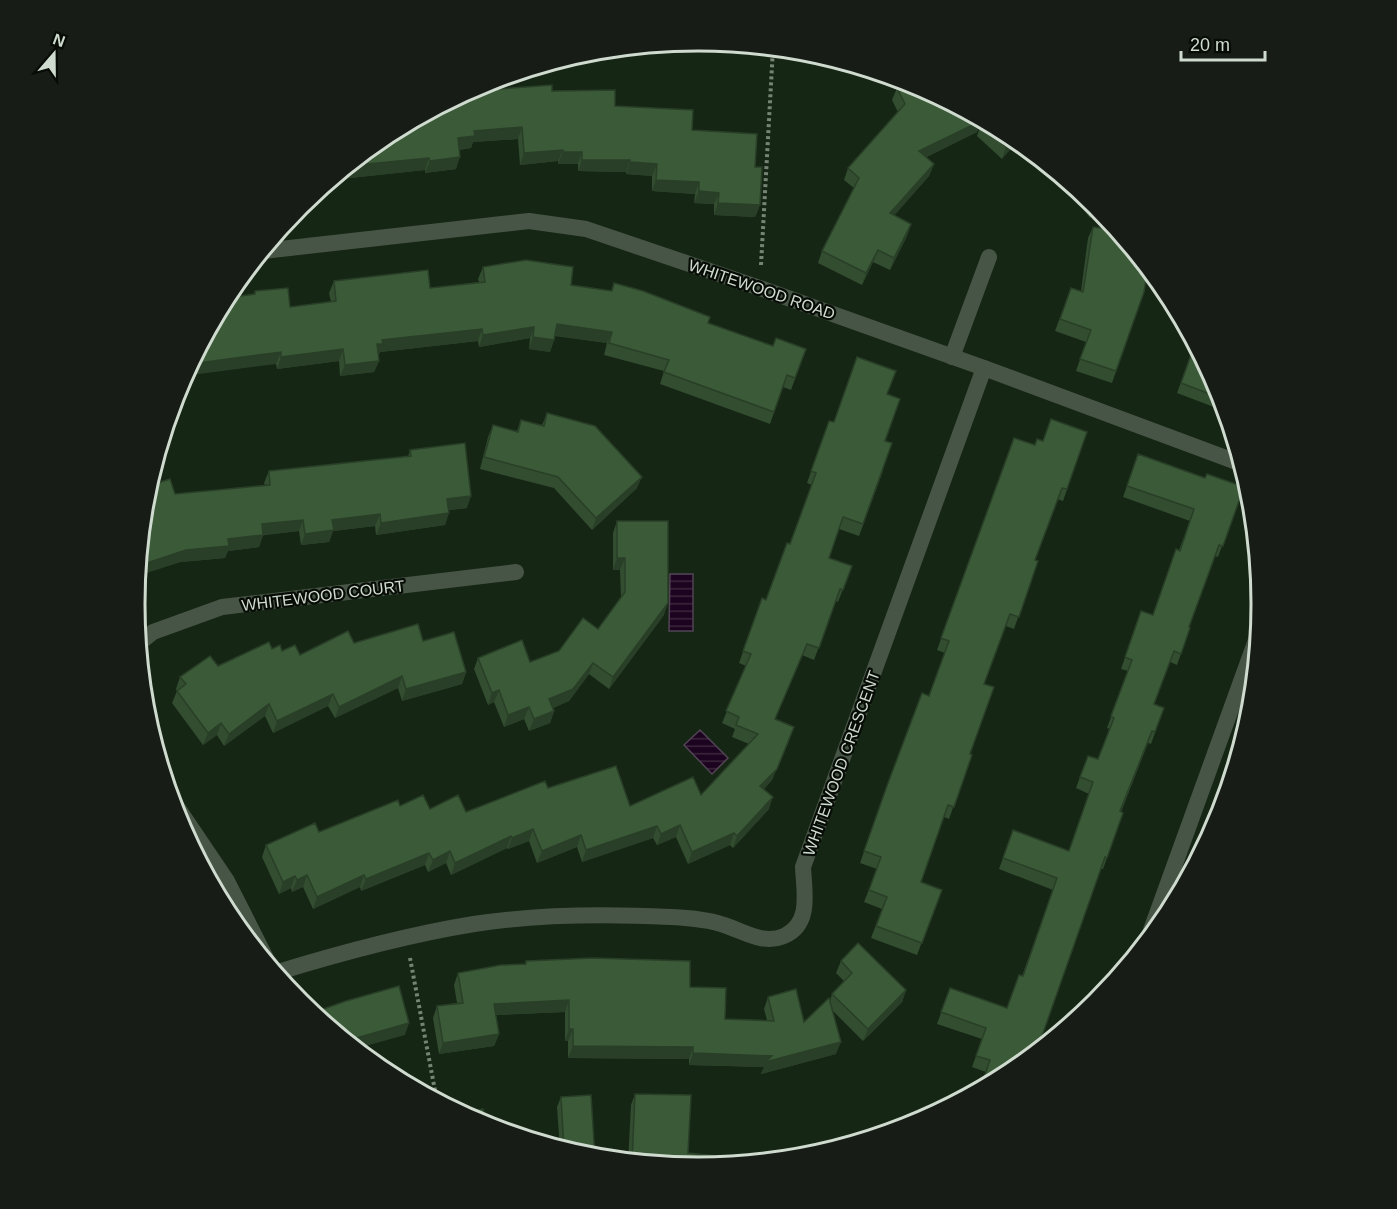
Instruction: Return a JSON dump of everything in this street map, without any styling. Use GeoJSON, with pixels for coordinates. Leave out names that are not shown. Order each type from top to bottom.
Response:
{"type":"FeatureCollection","features":[{"type":"Feature","properties":{"kind":"street","name":"WHITEWOOD ROAD"},"geometry":{"type":"LineString","coordinates":[[274,250],[530,221],[586,229],[984,368],[1233,461]]}},
{"type":"Feature","properties":{"kind":"street"},"geometry":{"type":"LineString","coordinates":[[952,357],[989,256]]}},
{"type":"Feature","properties":{"kind":"street","name":"WHITEWOOD CRESCENT"},"geometry":{"type":"LineString","coordinates":[[283,970],[344,951],[405,937],[476,924],[540,918],[613,914],[682,917],[722,924],[763,938],[782,937],[799,926],[805,907],[803,867],[984,368]]}},
{"type":"Feature","properties":{"kind":"street","name":"WHITEWOOD COURT"},"geometry":{"type":"LineString","coordinates":[[146,638],[153,632],[222,607],[516,573]]}},
{"type":"Feature","properties":{"kind":"street"},"geometry":{"type":"LineString","coordinates":[[1156,916],[1249,660]]}},
{"type":"Feature","properties":{"kind":"street"},"geometry":{"type":"LineString","coordinates":[[195,834],[227,881],[254,933]]}},
{"type":"Feature","properties":{"kind":"path"},"geometry":{"type":"LineString","coordinates":[[761,264],[773,56]]}},
{"type":"Feature","properties":{"kind":"path"},"geometry":{"type":"LineString","coordinates":[[410,962],[435,1091]]}},
{"type":"Feature","properties":{"kind":"shaded area"},"geometry":{"type":"Polygon","coordinates":[[[670,574],[693,574],[693,631],[669,631],[670,574]]]}},
{"type":"Feature","properties":{"kind":"shaded area"},"geometry":{"type":"Polygon","coordinates":[[[700,730],[728,758],[712,774],[684,745],[700,730]]]}},
{"type":"Feature","properties":{"kind":"building"},"geometry":{"type":"Polygon","coordinates":[[[552,85],[552,91],[615,90],[615,106],[693,110],[692,130],[757,134],[755,167],[762,167],[760,205],[718,203],[719,193],[699,191],[699,182],[656,180],[657,164],[630,162],[630,160],[582,160],[582,152],[563,152],[563,150],[524,153],[522,127],[474,131],[475,136],[458,138],[460,157],[430,161],[429,158],[363,164],[422,125],[497,89],[552,85]]]}},
{"type":"Feature","properties":{"kind":"building"},"geometry":{"type":"Polygon","coordinates":[[[897,88],[974,124],[919,151],[934,164],[890,213],[911,224],[894,258],[878,250],[866,273],[822,251],[859,178],[848,168],[905,104],[897,88]]]}},
{"type":"Feature","properties":{"kind":"building"},"geometry":{"type":"Polygon","coordinates":[[[1093,227],[1104,228],[1146,279],[1144,292],[1116,371],[1080,359],[1091,330],[1060,319],[1071,288],[1083,292],[1093,227]]]}},
{"type":"Feature","properties":{"kind":"building"},"geometry":{"type":"Polygon","coordinates":[[[526,260],[573,267],[571,285],[612,291],[614,283],[643,291],[710,317],[708,323],[773,346],[776,338],[806,349],[795,378],[787,375],[774,412],[664,372],[669,360],[609,343],[612,332],[557,324],[554,340],[533,337],[534,327],[483,335],[482,329],[382,340],[383,344],[377,344],[379,361],[345,365],[343,349],[281,357],[281,352],[201,363],[239,296],[255,294],[255,291],[288,288],[290,307],[336,301],[334,281],[428,270],[430,288],[485,282],[483,267],[526,260]]]}},
{"type":"Feature","properties":{"kind":"building"},"geometry":{"type":"Polygon","coordinates":[[[1191,353],[1210,394],[1181,383],[1191,353]]]}},
{"type":"Feature","properties":{"kind":"building"},"geometry":{"type":"Polygon","coordinates":[[[857,357],[896,371],[887,394],[900,399],[885,441],[892,443],[863,524],[843,517],[829,558],[852,566],[843,590],[840,589],[819,648],[807,644],[775,719],[794,727],[777,769],[760,786],[773,797],[737,836],[734,833],[692,852],[680,825],[661,834],[657,826],[586,850],[581,835],[542,851],[533,829],[512,838],[511,836],[455,863],[450,851],[433,860],[429,853],[366,879],[364,875],[317,897],[307,875],[297,880],[295,876],[283,882],[266,845],[315,823],[319,832],[398,800],[400,806],[423,795],[430,809],[458,795],[466,812],[545,781],[548,788],[616,766],[630,806],[693,777],[701,795],[758,734],[736,725],[739,717],[726,711],[751,654],[743,651],[762,598],[766,600],[787,543],[790,544],[816,473],[811,471],[829,421],[834,422],[857,357]]]}},
{"type":"Feature","properties":{"kind":"building"},"geometry":{"type":"Polygon","coordinates":[[[547,413],[595,426],[642,477],[596,518],[558,477],[484,457],[493,425],[518,432],[521,420],[544,426],[547,413]]]}},
{"type":"Feature","properties":{"kind":"building"},"geometry":{"type":"Polygon","coordinates":[[[1051,419],[1087,432],[1067,489],[1062,488],[1035,560],[1038,561],[1019,617],[1010,614],[984,684],[994,687],[954,807],[948,805],[921,882],[942,890],[922,943],[876,926],[887,897],[869,890],[881,857],[864,851],[922,693],[929,696],[949,641],[941,638],[1014,438],[1035,445],[1037,439],[1043,441],[1051,419]]]}},
{"type":"Feature","properties":{"kind":"building"},"geometry":{"type":"Polygon","coordinates":[[[465,443],[471,496],[447,499],[449,513],[381,523],[380,514],[332,520],[334,530],[305,534],[303,520],[262,524],[263,535],[228,539],[229,546],[186,550],[147,563],[159,482],[170,479],[175,494],[270,485],[269,471],[411,456],[410,450],[465,443]]]}},
{"type":"Feature","properties":{"kind":"building"},"geometry":{"type":"Polygon","coordinates":[[[1138,454],[1205,478],[1207,474],[1238,485],[1241,496],[1223,546],[1219,545],[1181,654],[1174,651],[1154,704],[1164,708],[1155,732],[1152,731],[1120,811],[1123,813],[1107,858],[1105,857],[1041,1039],[984,1079],[990,1060],[976,1056],[986,1028],[941,1012],[950,988],[1007,1008],[1019,975],[1023,976],[1057,878],[1003,858],[1013,830],[1069,851],[1093,782],[1080,777],[1088,756],[1098,759],[1114,718],[1111,716],[1132,660],[1125,657],[1141,611],[1153,615],[1176,549],[1180,551],[1194,509],[1127,486],[1138,454]]]}},
{"type":"Feature","properties":{"kind":"building"},"geometry":{"type":"Polygon","coordinates":[[[617,521],[668,521],[668,603],[613,677],[593,663],[573,689],[549,699],[554,711],[534,719],[529,707],[508,715],[499,690],[492,693],[478,658],[522,640],[530,662],[559,651],[583,618],[598,629],[625,592],[625,558],[617,558],[617,521]]]}},
{"type":"Feature","properties":{"kind":"building"},"geometry":{"type":"Polygon","coordinates":[[[418,624],[423,641],[454,632],[466,672],[406,689],[402,676],[339,707],[333,694],[277,721],[269,704],[229,734],[221,723],[208,733],[177,691],[186,684],[180,677],[210,656],[218,666],[269,642],[272,649],[280,645],[282,651],[295,645],[300,655],[348,631],[354,643],[418,624]]]}},
{"type":"Feature","properties":{"kind":"building"},"geometry":{"type":"Polygon","coordinates":[[[858,943],[906,990],[868,1029],[832,994],[852,973],[841,961],[858,943]]]}},
{"type":"Feature","properties":{"kind":"building"},"geometry":{"type":"Polygon","coordinates":[[[593,958],[690,961],[690,987],[726,988],[725,1019],[774,1021],[768,997],[796,989],[804,1022],[829,998],[841,1042],[765,1062],[772,1056],[693,1053],[693,1047],[573,1046],[573,1029],[569,1029],[569,1000],[494,1004],[499,1034],[443,1043],[437,1006],[463,1003],[458,973],[501,965],[526,964],[526,961],[593,958]]]}},
{"type":"Feature","properties":{"kind":"building"},"geometry":{"type":"Polygon","coordinates":[[[399,986],[409,1023],[355,1038],[322,1010],[399,986]]]}},
{"type":"Feature","properties":{"kind":"building"},"geometry":{"type":"Polygon","coordinates":[[[635,1094],[691,1095],[688,1153],[729,1157],[662,1157],[632,1154],[635,1094]]]}},
{"type":"Feature","properties":{"kind":"building"},"geometry":{"type":"Polygon","coordinates":[[[591,1095],[594,1148],[563,1141],[561,1097],[591,1095]]]}},
{"type":"Feature","properties":{"kind":"building"},"geometry":{"type":"Polygon","coordinates":[[[483,1109],[484,1115],[475,1110],[483,1109]]]}}]}
